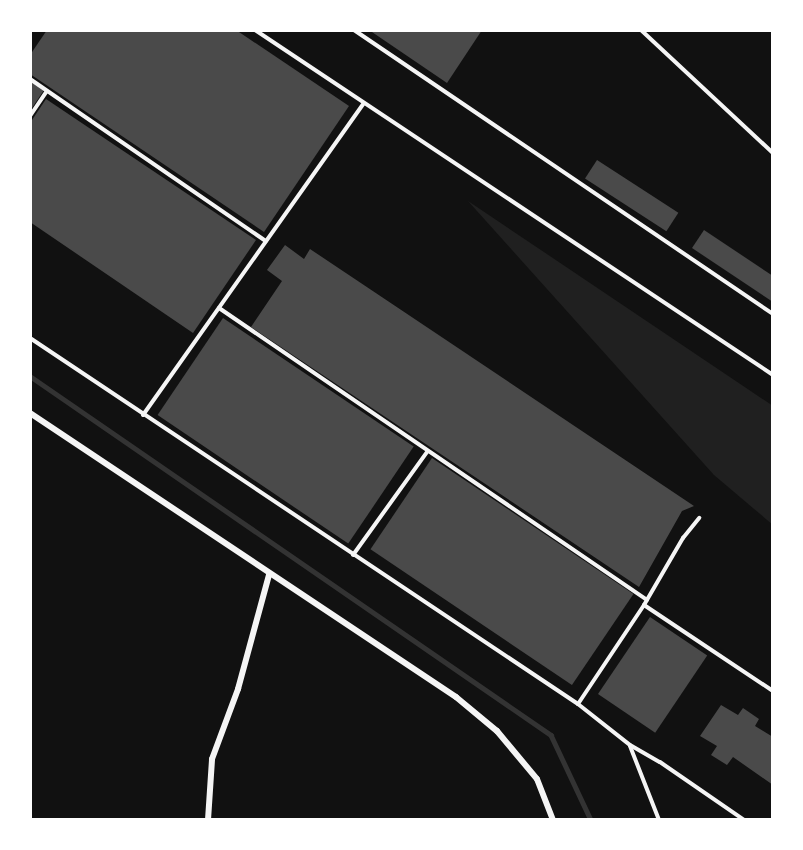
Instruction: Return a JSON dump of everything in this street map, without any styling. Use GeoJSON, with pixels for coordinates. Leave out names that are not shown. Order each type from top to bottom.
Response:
{"type":"FeatureCollection","features":[{"type":"Feature","properties":{"kind":"street"},"geometry":{"type":"LineString","coordinates":[[30,413],[269,575],[456,697],[497,731],[537,778],[552,820]]}},
{"type":"Feature","properties":{"kind":"street"},"geometry":{"type":"LineString","coordinates":[[208,820],[212,759],[238,689],[269,575]]}},
{"type":"Feature","properties":{"kind":"lane"},"geometry":{"type":"LineString","coordinates":[[255,30],[773,375]]}},
{"type":"Feature","properties":{"kind":"lane"},"geometry":{"type":"LineString","coordinates":[[354,30],[773,314]]}},
{"type":"Feature","properties":{"kind":"lane"},"geometry":{"type":"LineString","coordinates":[[641,30],[773,153]]}},
{"type":"Feature","properties":{"kind":"lane"},"geometry":{"type":"LineString","coordinates":[[30,79],[266,241]]}},
{"type":"Feature","properties":{"kind":"lane"},"geometry":{"type":"LineString","coordinates":[[30,116],[47,91]]}},
{"type":"Feature","properties":{"kind":"lane"},"geometry":{"type":"LineString","coordinates":[[143,415],[364,103]]}},
{"type":"Feature","properties":{"kind":"lane"},"geometry":{"type":"LineString","coordinates":[[219,309],[647,600]]}},
{"type":"Feature","properties":{"kind":"lane"},"geometry":{"type":"LineString","coordinates":[[30,338],[578,704],[630,745],[660,762],[742,820]]}},
{"type":"Feature","properties":{"kind":"lane"},"geometry":{"type":"LineString","coordinates":[[353,555],[427,452]]}},
{"type":"Feature","properties":{"kind":"lane"},"geometry":{"type":"LineString","coordinates":[[578,704],[644,605],[683,538],[699,518]]}},
{"type":"Feature","properties":{"kind":"lane"},"geometry":{"type":"LineString","coordinates":[[644,605],[773,691]]}},
{"type":"Feature","properties":{"kind":"lane"},"geometry":{"type":"LineString","coordinates":[[630,745],[659,820]]}},
{"type":"Feature","properties":{"kind":"shaded area"},"geometry":{"type":"Polygon","coordinates":[[[468,201],[773,406],[773,525],[714,475],[468,201]]]}},
{"type":"Feature","properties":{"kind":"building"},"geometry":{"type":"Polygon","coordinates":[[[47,30],[236,30],[349,106],[264,232],[30,74],[30,55],[47,30]]]}},
{"type":"Feature","properties":{"kind":"building"},"geometry":{"type":"Polygon","coordinates":[[[369,30],[482,30],[447,83],[369,30]]]}},
{"type":"Feature","properties":{"kind":"building"},"geometry":{"type":"Polygon","coordinates":[[[30,81],[44,90],[30,111],[30,81]]]}},
{"type":"Feature","properties":{"kind":"building"},"geometry":{"type":"Polygon","coordinates":[[[46,99],[256,240],[193,333],[30,222],[30,123],[46,99]]]}},
{"type":"Feature","properties":{"kind":"building"},"geometry":{"type":"Polygon","coordinates":[[[597,160],[678,213],[666,231],[585,178],[597,160]]]}},
{"type":"Feature","properties":{"kind":"building"},"geometry":{"type":"Polygon","coordinates":[[[704,230],[773,276],[773,302],[692,248],[704,230]]]}},
{"type":"Feature","properties":{"kind":"building"},"geometry":{"type":"Polygon","coordinates":[[[285,245],[304,259],[310,249],[694,506],[682,511],[639,587],[251,327],[282,281],[267,270],[285,245]]]}},
{"type":"Feature","properties":{"kind":"building"},"geometry":{"type":"Polygon","coordinates":[[[223,318],[414,447],[348,544],[158,415],[223,318]]]}},
{"type":"Feature","properties":{"kind":"building"},"geometry":{"type":"Polygon","coordinates":[[[432,458],[633,594],[572,685],[370,549],[432,458]]]}},
{"type":"Feature","properties":{"kind":"building"},"geometry":{"type":"Polygon","coordinates":[[[650,617],[707,656],[655,733],[598,694],[650,617]]]}},
{"type":"Feature","properties":{"kind":"building"},"geometry":{"type":"Polygon","coordinates":[[[721,705],[738,715],[743,708],[759,719],[755,726],[773,737],[773,785],[733,757],[727,765],[711,755],[717,746],[700,736],[721,705]]]}},
{"type":"Feature","properties":{"kind":"waterway"},"geometry":{"type":"LineString","coordinates":[[30,376],[551,735],[591,820]]}}]}
